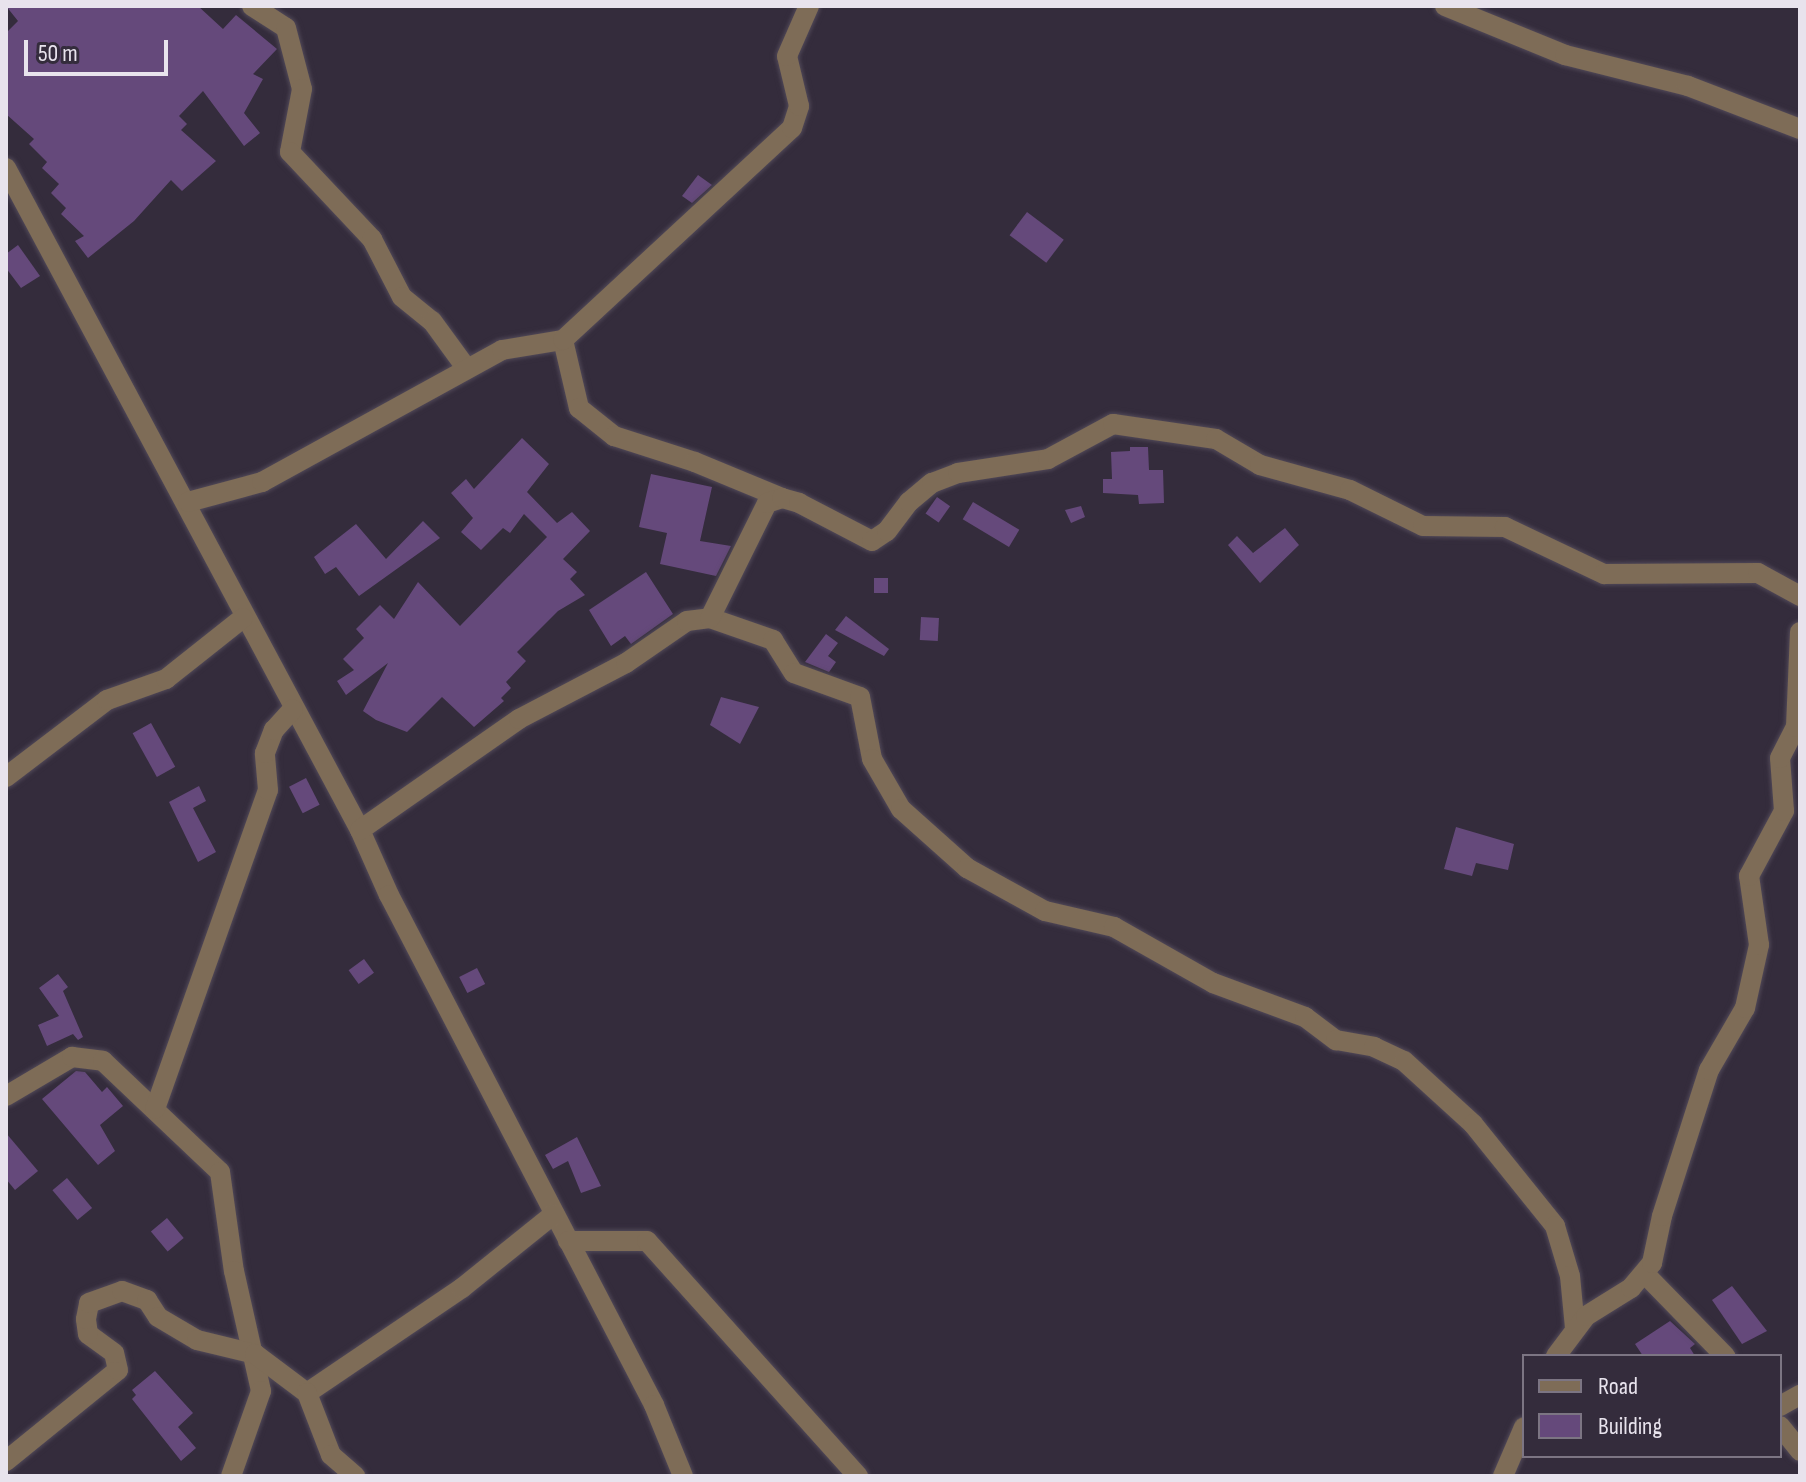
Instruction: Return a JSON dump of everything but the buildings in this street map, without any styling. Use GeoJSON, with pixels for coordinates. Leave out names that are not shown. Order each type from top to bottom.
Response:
{"type":"FeatureCollection","features":[{"type":"Feature","properties":{"kind":"street"},"geometry":{"type":"LineString","coordinates":[[252,6],[286,28],[302,89],[290,152],[372,239],[402,297],[432,321],[467,369]]}},
{"type":"Feature","properties":{"kind":"street"},"geometry":{"type":"LineString","coordinates":[[188,502],[262,482],[502,350],[563,340],[792,128],[799,106],[787,56],[809,6]]}},
{"type":"Feature","properties":{"kind":"street"},"geometry":{"type":"LineString","coordinates":[[1445,6],[1565,55],[1688,86],[1800,129]]}},
{"type":"Feature","properties":{"kind":"street"},"geometry":{"type":"LineString","coordinates":[[6,168],[188,502],[243,618],[360,830],[654,1405],[683,1476]]}},
{"type":"Feature","properties":{"kind":"street"},"geometry":{"type":"LineString","coordinates":[[563,340],[579,408],[614,436],[829,515],[872,541],[887,531],[909,502],[932,483],[985,468],[1048,459],[1113,424],[1216,439],[1260,465],[1350,490],[1423,526],[1505,527],[1604,574],[1758,573],[1800,596]]}},
{"type":"Feature","properties":{"kind":"street"},"geometry":{"type":"LineString","coordinates":[[710,618],[767,503],[782,498]]}},
{"type":"Feature","properties":{"kind":"street"},"geometry":{"type":"LineString","coordinates":[[6,777],[107,700],[166,679],[243,618]]}},
{"type":"Feature","properties":{"kind":"street"},"geometry":{"type":"LineString","coordinates":[[360,830],[519,719],[626,663],[687,621],[710,618],[773,640],[794,673],[860,697],[872,759],[901,809],[967,868],[1045,911],[1114,927],[1213,983],[1305,1017],[1336,1040],[1374,1047],[1404,1061],[1473,1124],[1555,1226],[1570,1276],[1575,1328]]}},
{"type":"Feature","properties":{"kind":"street"},"geometry":{"type":"LineString","coordinates":[[1557,1354],[1575,1328],[1645,1274],[1709,1070],[1745,1008],[1759,945],[1749,876],[1784,811],[1780,758],[1798,727],[1800,632]]}},
{"type":"Feature","properties":{"kind":"street"},"geometry":{"type":"LineString","coordinates":[[155,1109],[268,790],[265,753],[274,730],[293,709]]}},
{"type":"Feature","properties":{"kind":"street"},"geometry":{"type":"LineString","coordinates":[[6,1096],[72,1057],[103,1061],[220,1172],[234,1271],[261,1391],[231,1476]]}},
{"type":"Feature","properties":{"kind":"street"},"geometry":{"type":"LineString","coordinates":[[307,1393],[462,1288],[554,1214]]}},
{"type":"Feature","properties":{"kind":"street"},"geometry":{"type":"LineString","coordinates":[[568,1241],[647,1241],[858,1476]]}},
{"type":"Feature","properties":{"kind":"street"},"geometry":{"type":"LineString","coordinates":[[1645,1274],[1723,1354]]}},
{"type":"Feature","properties":{"kind":"street"},"geometry":{"type":"LineString","coordinates":[[6,1461],[118,1370],[114,1353],[88,1334],[89,1303],[107,1293],[122,1291],[147,1300],[158,1317],[197,1340],[255,1354],[307,1393],[331,1455],[355,1476]]}},
{"type":"Feature","properties":{"kind":"street"},"geometry":{"type":"LineString","coordinates":[[1782,1405],[1800,1395]]}},
{"type":"Feature","properties":{"kind":"street"},"geometry":{"type":"LineString","coordinates":[[1782,1428],[1800,1451]]}},
{"type":"Feature","properties":{"kind":"street"},"geometry":{"type":"LineString","coordinates":[[1503,1476],[1522,1432]]}}]}
